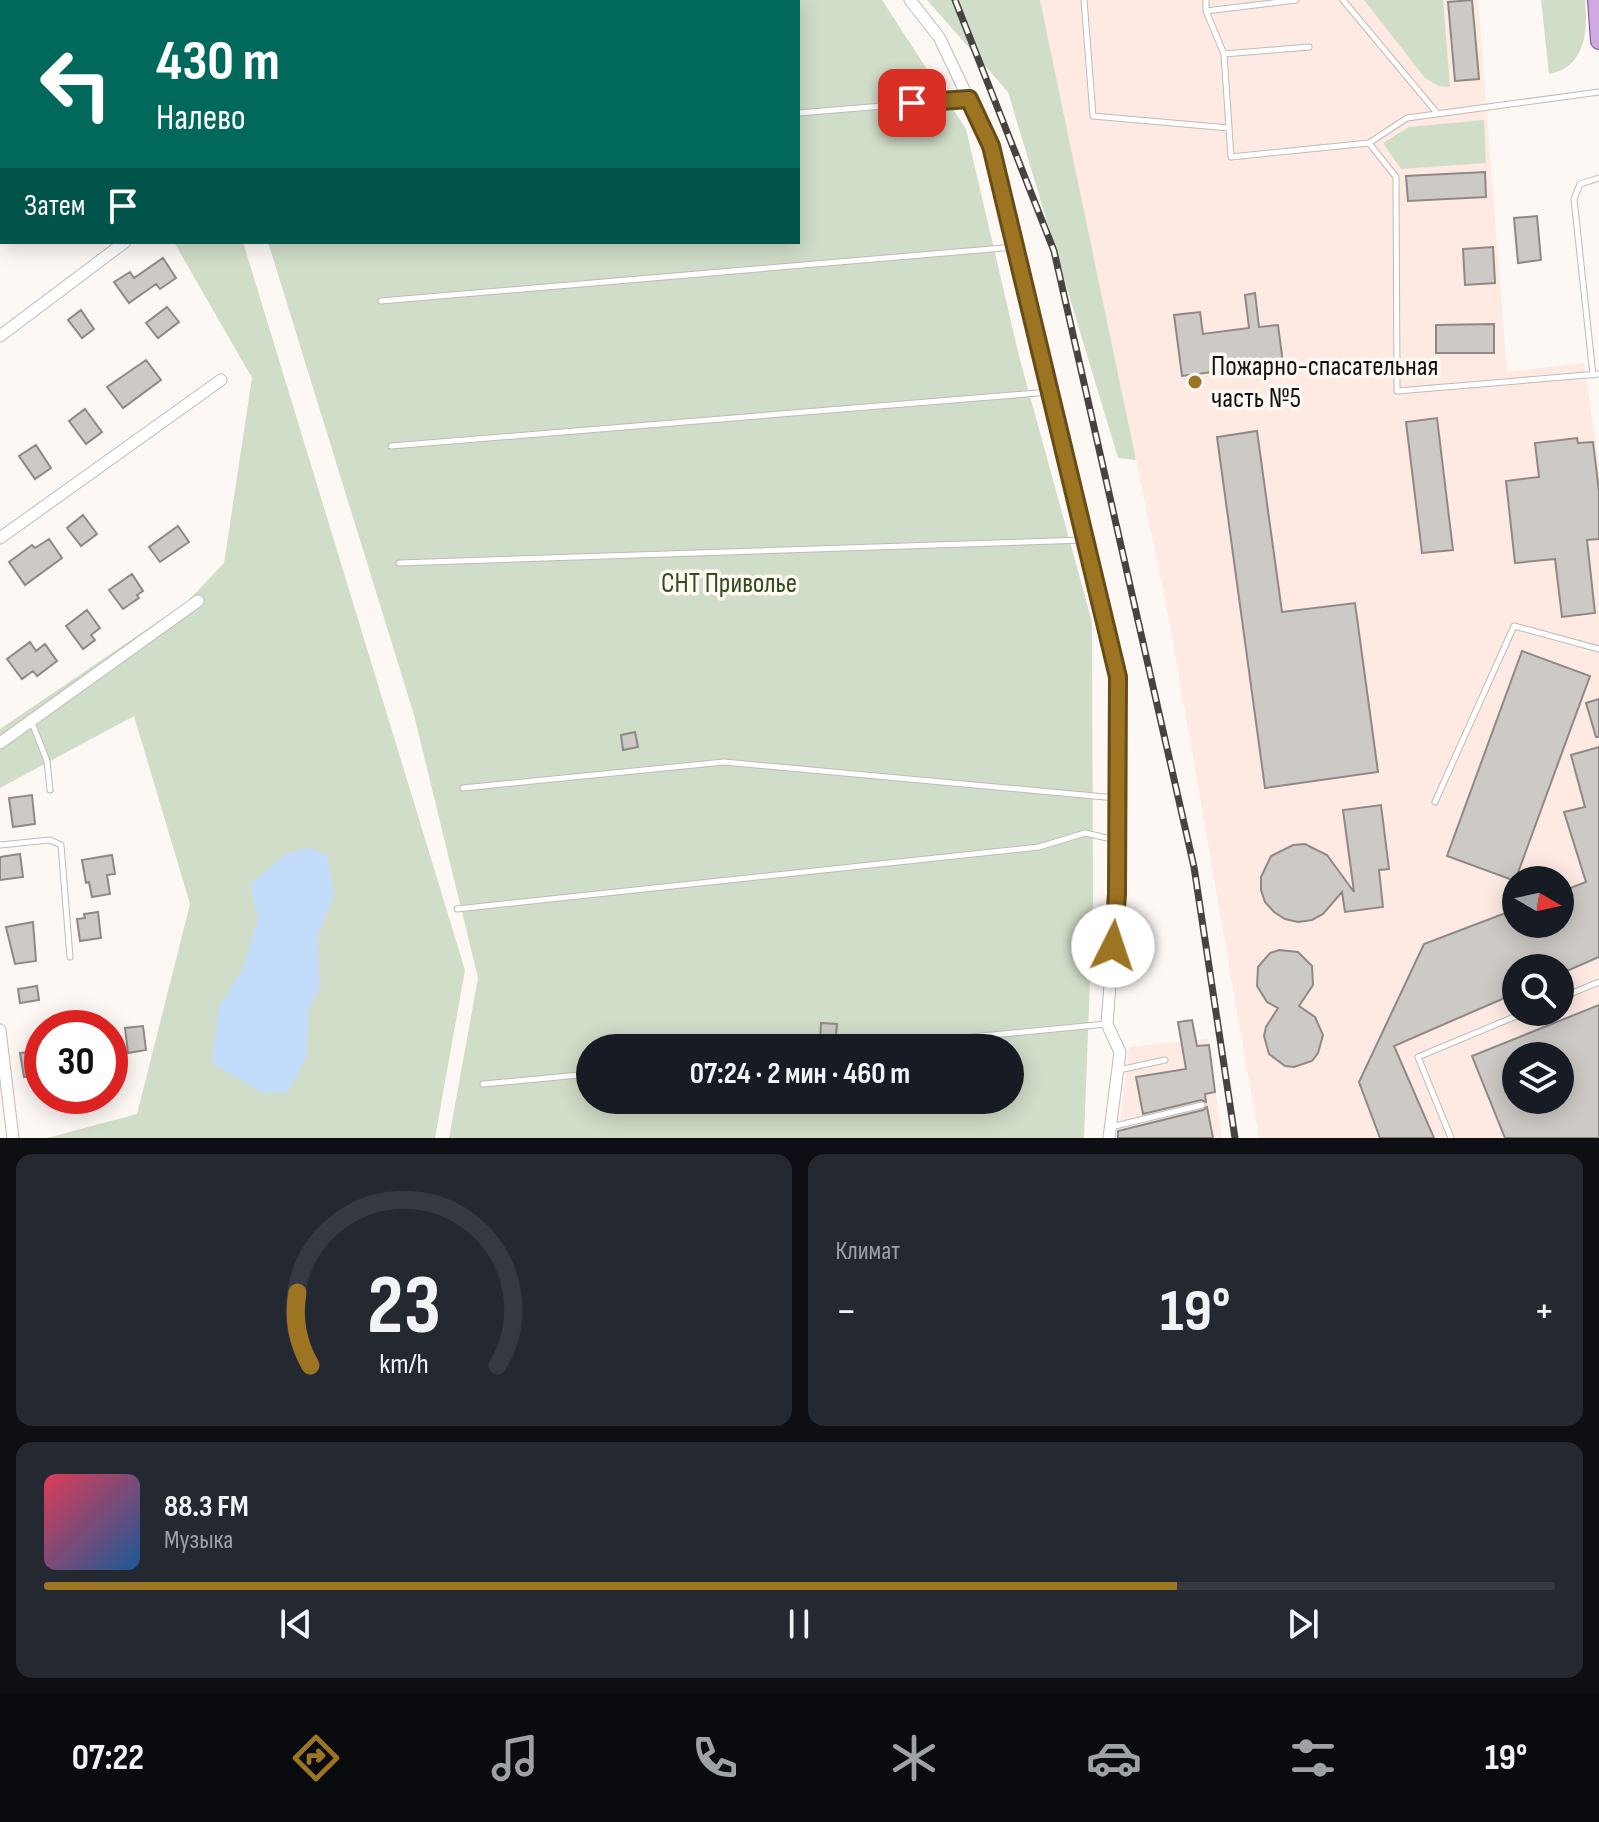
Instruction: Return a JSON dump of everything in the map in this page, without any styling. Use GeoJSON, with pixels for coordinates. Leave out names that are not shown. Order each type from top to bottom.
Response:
{"type":"FeatureCollection","features":[{"type":"Feature","properties":{"kind":"main road"},"geometry":{"type":"LineString","coordinates":[[1596,0],[1599,41]]}},
{"type":"Feature","properties":{"kind":"street"},"geometry":{"type":"LineString","coordinates":[[910,0],[939,37],[991,146],[1118,677],[1117,894],[1107,1024],[1120,1052],[1110,1132]]}},
{"type":"Feature","properties":{"kind":"street"},"geometry":{"type":"LineString","coordinates":[[0,336],[122,244]]}},
{"type":"Feature","properties":{"kind":"street"},"geometry":{"type":"LineString","coordinates":[[0,538],[221,380]]}},
{"type":"Feature","properties":{"kind":"street"},"geometry":{"type":"LineString","coordinates":[[0,743],[198,601]]}},
{"type":"Feature","properties":{"kind":"street"},"geometry":{"type":"LineString","coordinates":[[0,1030],[13,1138]]}},
{"type":"Feature","properties":{"kind":"lane"},"geometry":{"type":"LineString","coordinates":[[1084,0],[1093,116],[1229,128]]}},
{"type":"Feature","properties":{"kind":"lane"},"geometry":{"type":"LineString","coordinates":[[1206,0],[1206,11],[1224,54],[1231,157],[1369,143],[1407,118],[1599,92]]}},
{"type":"Feature","properties":{"kind":"lane"},"geometry":{"type":"LineString","coordinates":[[1206,11],[1296,0]]}},
{"type":"Feature","properties":{"kind":"lane"},"geometry":{"type":"LineString","coordinates":[[1343,0],[1438,114]]}},
{"type":"Feature","properties":{"kind":"lane"},"geometry":{"type":"LineString","coordinates":[[1224,54],[1309,47]]}},
{"type":"Feature","properties":{"kind":"lane"},"geometry":{"type":"LineString","coordinates":[[800,113],[969,99]]}},
{"type":"Feature","properties":{"kind":"lane"},"geometry":{"type":"LineString","coordinates":[[1369,143],[1396,177],[1397,391],[1596,374],[1574,199],[1580,184],[1599,178]]}},
{"type":"Feature","properties":{"kind":"lane"},"geometry":{"type":"LineString","coordinates":[[381,301],[1016,247]]}},
{"type":"Feature","properties":{"kind":"lane"},"geometry":{"type":"LineString","coordinates":[[391,446],[1051,392]]}},
{"type":"Feature","properties":{"kind":"lane"},"geometry":{"type":"LineString","coordinates":[[399,563],[1086,540]]}},
{"type":"Feature","properties":{"kind":"lane"},"geometry":{"type":"LineString","coordinates":[[1435,802],[1514,626],[1599,649]]}},
{"type":"Feature","properties":{"kind":"lane"},"geometry":{"type":"LineString","coordinates":[[30,719],[47,761],[50,790]]}},
{"type":"Feature","properties":{"kind":"lane"},"geometry":{"type":"LineString","coordinates":[[463,788],[724,762],[1117,798]]}},
{"type":"Feature","properties":{"kind":"lane"},"geometry":{"type":"LineString","coordinates":[[457,909],[1039,847],[1085,833],[1117,840]]}},
{"type":"Feature","properties":{"kind":"lane"},"geometry":{"type":"LineString","coordinates":[[0,845],[50,840],[61,844],[70,957]]}},
{"type":"Feature","properties":{"kind":"lane"},"geometry":{"type":"LineString","coordinates":[[1574,992],[1599,982]]}},
{"type":"Feature","properties":{"kind":"lane"},"geometry":{"type":"LineString","coordinates":[[1451,1138],[1418,1057],[1502,1022]]}},
{"type":"Feature","properties":{"kind":"lane"},"geometry":{"type":"LineString","coordinates":[[1003,1034],[1107,1024]]}},
{"type":"Feature","properties":{"kind":"lane"},"geometry":{"type":"LineString","coordinates":[[1118,1071],[1165,1060]]}},
{"type":"Feature","properties":{"kind":"lane"},"geometry":{"type":"LineString","coordinates":[[483,1084],[576,1075]]}},
{"type":"Feature","properties":{"kind":"lane"},"geometry":{"type":"LineString","coordinates":[[1110,1132],[1202,1105]]}},
{"type":"Feature","properties":{"kind":"shaded area"},"geometry":{"type":"Polygon","coordinates":[[[1040,0],[1478,0],[1507,372],[1584,363],[1599,466],[1599,1138],[1259,1138],[1168,613],[1040,0]]]}},
{"type":"Feature","properties":{"kind":"shaded area"},"geometry":{"type":"Polygon","coordinates":[[[1208,1039],[1222,1138],[1118,1138],[1129,1047],[1208,1039]]]}},
{"type":"Feature","properties":{"kind":"green space","name":"СНТ Приволье"},"geometry":{"type":"Polygon","coordinates":[[[800,0],[882,0],[966,129],[1019,356],[1092,622],[1093,903],[1084,1138],[449,1138],[478,978],[414,715],[269,244],[800,244],[800,0]]]}},
{"type":"Feature","properties":{"kind":"green space"},"geometry":{"type":"Polygon","coordinates":[[[927,0],[1040,0],[1136,460],[1118,458],[1008,92],[927,0]]]}},
{"type":"Feature","properties":{"kind":"green space"},"geometry":{"type":"Polygon","coordinates":[[[1364,0],[1443,0],[1450,87],[1439,86],[1425,78],[1364,0]]]}},
{"type":"Feature","properties":{"kind":"green space"},"geometry":{"type":"Polygon","coordinates":[[[1541,0],[1585,0],[1586,23],[1582,46],[1571,64],[1549,74],[1541,0]]]}},
{"type":"Feature","properties":{"kind":"green space"},"geometry":{"type":"Polygon","coordinates":[[[1484,120],[1486,163],[1401,169],[1383,143],[1409,127],[1484,120]]]}},
{"type":"Feature","properties":{"kind":"green space"},"geometry":{"type":"Polygon","coordinates":[[[175,244],[244,244],[465,970],[435,1138],[47,1138],[137,1114],[190,904],[134,716],[0,788],[0,729],[187,602],[224,563],[252,378],[175,244]]]}},
{"type":"Feature","properties":{"kind":"water"},"geometry":{"type":"Polygon","coordinates":[[[308,847],[327,855],[334,896],[317,935],[320,986],[308,1010],[307,1056],[288,1092],[263,1093],[212,1063],[219,1007],[244,966],[258,918],[250,884],[286,854],[308,847]]]}},
{"type":"Feature","properties":{"kind":"building"},"geometry":{"type":"Polygon","coordinates":[[[1472,0],[1479,79],[1455,81],[1448,2],[1472,0]]]}},
{"type":"Feature","properties":{"kind":"building"},"geometry":{"type":"Polygon","coordinates":[[[1485,172],[1486,197],[1408,201],[1406,176],[1485,172]]]}},
{"type":"Feature","properties":{"kind":"building"},"geometry":{"type":"Polygon","coordinates":[[[1537,216],[1541,260],[1518,263],[1514,218],[1537,216]]]}},
{"type":"Feature","properties":{"kind":"building"},"geometry":{"type":"Polygon","coordinates":[[[1493,247],[1495,283],[1465,285],[1463,249],[1493,247]]]}},
{"type":"Feature","properties":{"kind":"building"},"geometry":{"type":"Polygon","coordinates":[[[163,258],[176,278],[160,289],[156,284],[129,303],[114,282],[130,272],[134,278],[163,258]]]}},
{"type":"Feature","properties":{"kind":"building"},"geometry":{"type":"Polygon","coordinates":[[[1255,293],[1259,327],[1278,325],[1283,363],[1182,376],[1174,315],[1200,312],[1203,334],[1249,328],[1245,295],[1255,293]]]}},
{"type":"Feature","properties":{"kind":"building"},"geometry":{"type":"Polygon","coordinates":[[[167,307],[179,322],[158,338],[146,323],[167,307]]]}},
{"type":"Feature","properties":{"kind":"building"},"geometry":{"type":"Polygon","coordinates":[[[81,310],[94,329],[82,338],[68,320],[81,310]]]}},
{"type":"Feature","properties":{"kind":"building"},"geometry":{"type":"Polygon","coordinates":[[[1494,324],[1494,353],[1436,353],[1436,325],[1494,324]]]}},
{"type":"Feature","properties":{"kind":"building"},"geometry":{"type":"Polygon","coordinates":[[[146,360],[161,380],[123,408],[107,387],[146,360]]]}},
{"type":"Feature","properties":{"kind":"building"},"geometry":{"type":"Polygon","coordinates":[[[85,409],[102,432],[86,444],[69,421],[85,409]]]}},
{"type":"Feature","properties":{"kind":"building"},"geometry":{"type":"Polygon","coordinates":[[[1437,418],[1453,550],[1422,553],[1406,422],[1437,418]]]}},
{"type":"Feature","properties":{"kind":"building"},"geometry":{"type":"Polygon","coordinates":[[[1257,431],[1282,612],[1355,603],[1378,772],[1265,788],[1217,437],[1257,431]]]}},
{"type":"Feature","properties":{"kind":"building"},"geometry":{"type":"Polygon","coordinates":[[[1577,438],[1578,443],[1593,442],[1599,492],[1599,539],[1587,540],[1595,613],[1562,617],[1555,559],[1515,563],[1506,481],[1539,477],[1535,443],[1577,438]]]}},
{"type":"Feature","properties":{"kind":"building"},"geometry":{"type":"Polygon","coordinates":[[[36,445],[51,468],[35,479],[19,456],[36,445]]]}},
{"type":"Feature","properties":{"kind":"building"},"geometry":{"type":"Polygon","coordinates":[[[83,515],[97,534],[81,546],[67,528],[83,515]]]}},
{"type":"Feature","properties":{"kind":"building"},"geometry":{"type":"Polygon","coordinates":[[[178,526],[189,542],[160,562],[149,547],[178,526]]]}},
{"type":"Feature","properties":{"kind":"building"},"geometry":{"type":"Polygon","coordinates":[[[49,539],[62,558],[25,585],[9,562],[32,545],[35,548],[49,539]]]}},
{"type":"Feature","properties":{"kind":"building"},"geometry":{"type":"Polygon","coordinates":[[[132,574],[143,591],[137,595],[139,598],[123,609],[109,590],[132,574]]]}},
{"type":"Feature","properties":{"kind":"building"},"geometry":{"type":"Polygon","coordinates":[[[87,610],[100,628],[91,635],[95,640],[83,649],[66,626],[87,610]]]}},
{"type":"Feature","properties":{"kind":"building"},"geometry":{"type":"Polygon","coordinates":[[[30,642],[36,651],[45,644],[57,661],[37,676],[33,671],[22,679],[7,659],[30,642]]]}},
{"type":"Feature","properties":{"kind":"building"},"geometry":{"type":"Polygon","coordinates":[[[1522,651],[1590,676],[1520,866],[1502,866],[1502,876],[1447,856],[1522,651]]]}},
{"type":"Feature","properties":{"kind":"building"},"geometry":{"type":"Polygon","coordinates":[[[1599,699],[1599,737],[1596,737],[1586,703],[1599,699]]]}},
{"type":"Feature","properties":{"kind":"building"},"geometry":{"type":"Polygon","coordinates":[[[635,732],[638,747],[623,750],[621,735],[635,732]]]}},
{"type":"Feature","properties":{"kind":"building"},"geometry":{"type":"Polygon","coordinates":[[[1599,747],[1599,957],[1574,968],[1574,954],[1502,954],[1502,999],[1394,1046],[1434,1138],[1380,1138],[1359,1082],[1424,944],[1502,914],[1502,938],[1574,938],[1574,887],[1586,882],[1564,812],[1585,807],[1571,755],[1599,747]]]}},
{"type":"Feature","properties":{"kind":"building"},"geometry":{"type":"Polygon","coordinates":[[[32,795],[35,824],[13,827],[9,798],[32,795]]]}},
{"type":"Feature","properties":{"kind":"building"},"geometry":{"type":"Polygon","coordinates":[[[1381,805],[1389,869],[1379,870],[1383,907],[1345,912],[1342,892],[1323,914],[1312,920],[1298,922],[1274,912],[1265,902],[1261,877],[1271,856],[1293,845],[1305,844],[1327,855],[1354,892],[1343,810],[1381,805]]]}},
{"type":"Feature","properties":{"kind":"building"},"geometry":{"type":"Polygon","coordinates":[[[20,854],[23,877],[0,880],[0,857],[20,854]]]}},
{"type":"Feature","properties":{"kind":"building"},"geometry":{"type":"Polygon","coordinates":[[[112,855],[115,874],[107,875],[110,894],[92,897],[82,860],[112,855]]]}},
{"type":"Feature","properties":{"kind":"building"},"geometry":{"type":"Polygon","coordinates":[[[98,912],[101,938],[80,941],[77,919],[85,918],[84,914],[98,912]]]}},
{"type":"Feature","properties":{"kind":"building"},"geometry":{"type":"Polygon","coordinates":[[[33,922],[36,961],[15,964],[6,927],[33,922]]]}},
{"type":"Feature","properties":{"kind":"building"},"geometry":{"type":"Polygon","coordinates":[[[1279,950],[1298,952],[1312,966],[1313,985],[1299,1006],[1315,1017],[1323,1035],[1318,1053],[1312,1061],[1294,1067],[1285,1066],[1269,1054],[1264,1036],[1278,1008],[1267,1002],[1257,986],[1258,967],[1270,953],[1279,950]]]}},
{"type":"Feature","properties":{"kind":"building"},"geometry":{"type":"Polygon","coordinates":[[[37,986],[39,1000],[20,1003],[18,989],[37,986]]]}},
{"type":"Feature","properties":{"kind":"building"},"geometry":{"type":"Polygon","coordinates":[[[1599,1005],[1599,1138],[1505,1138],[1472,1056],[1502,1044],[1502,1114],[1574,1114],[1574,1042],[1507,1042],[1547,1026],[1574,1026],[1574,1015],[1599,1005]]]}},
{"type":"Feature","properties":{"kind":"building"},"geometry":{"type":"Polygon","coordinates":[[[1192,1020],[1197,1046],[1209,1045],[1215,1092],[1205,1094],[1206,1102],[1201,1100],[1143,1114],[1136,1077],[1186,1069],[1178,1022],[1192,1020]]]}},
{"type":"Feature","properties":{"kind":"building"},"geometry":{"type":"Polygon","coordinates":[[[821,1023],[837,1024],[836,1034],[820,1034],[821,1023]]]}},
{"type":"Feature","properties":{"kind":"building"},"geometry":{"type":"Polygon","coordinates":[[[143,1026],[146,1050],[128,1053],[128,1028],[143,1026]]]}},
{"type":"Feature","properties":{"kind":"building"},"geometry":{"type":"Polygon","coordinates":[[[24,1052],[24,1077],[20,1053],[24,1052]]]}},
{"type":"Feature","properties":{"kind":"building"},"geometry":{"type":"Polygon","coordinates":[[[1207,1107],[1213,1138],[1118,1138],[1118,1131],[1207,1107]]]}},
{"type":"Feature","properties":{"kind":"railway"},"geometry":{"type":"LineString","coordinates":[[955,0],[1054,251],[1194,867],[1235,1138]]}},
{"type":"Feature","properties":{"kind":"place","name":"Пожарно-спасательная часть №5"},"geometry":{"type":"Point","coordinates":[1195,382]}},
{"type":"Feature","properties":{"kind":"route"},"geometry":{"type":"LineString","coordinates":[[912,103],[969,99],[991,146],[1051,392],[1118,677],[1117,894],[1113,946]]}}]}
